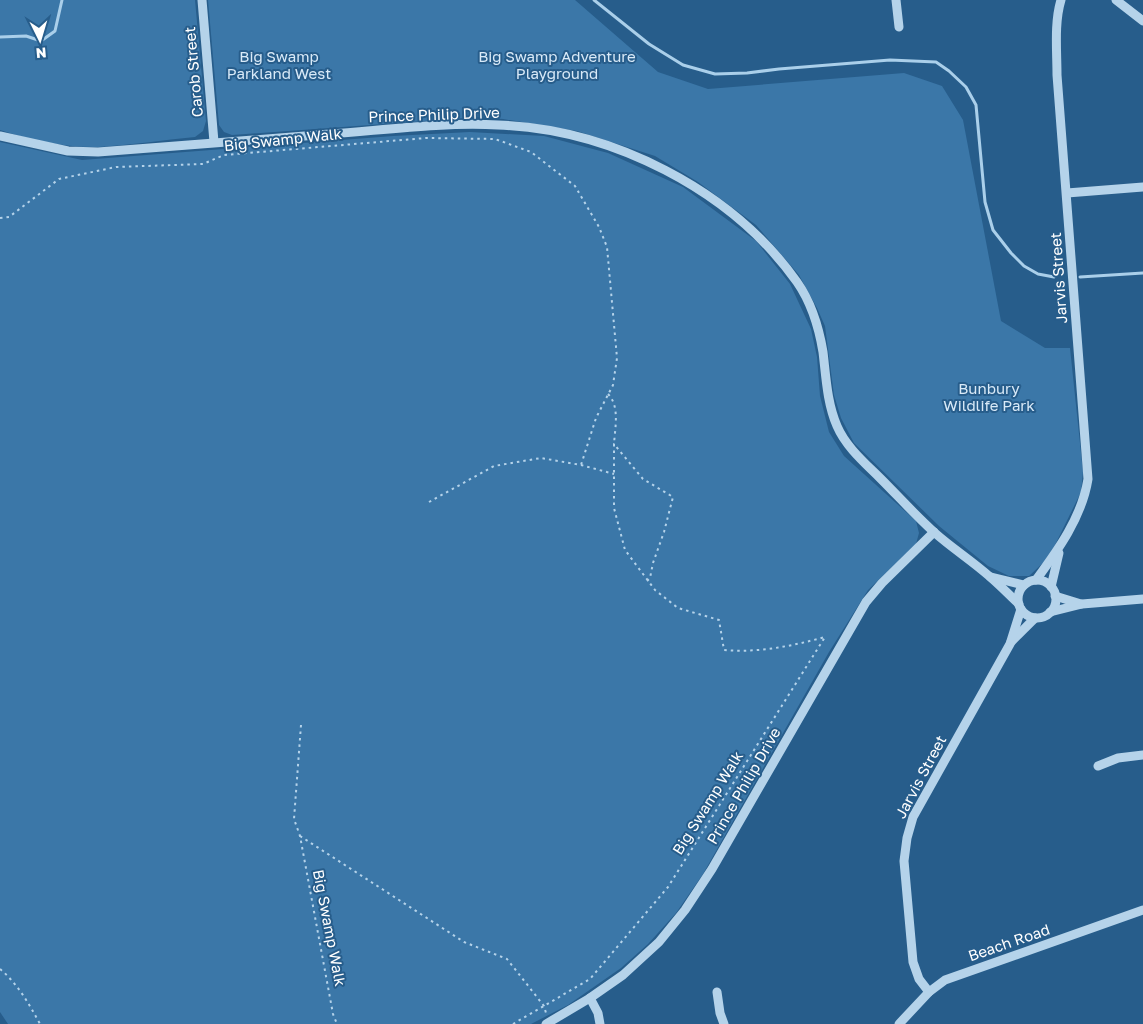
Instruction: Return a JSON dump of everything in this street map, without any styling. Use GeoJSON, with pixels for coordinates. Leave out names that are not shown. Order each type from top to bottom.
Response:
{"type":"FeatureCollection","features":[{"type":"Feature","properties":{"kind":"street","name":"Carob Street"},"geometry":{"type":"LineString","coordinates":[[202,0],[214,142]]}},
{"type":"Feature","properties":{"kind":"street"},"geometry":{"type":"LineString","coordinates":[[896,0],[899,27]]}},
{"type":"Feature","properties":{"kind":"street","name":"Jarvis Street"},"geometry":{"type":"LineString","coordinates":[[1036,580],[1060,547],[1083,503],[1088,479],[1057,75],[1057,30],[1061,0]]}},
{"type":"Feature","properties":{"kind":"street"},"geometry":{"type":"LineString","coordinates":[[1116,0],[1143,21]]}},
{"type":"Feature","properties":{"kind":"street","name":"Prince Philip Drive"},"geometry":{"type":"LineString","coordinates":[[0,136],[44,147],[98,152],[422,128],[500,125],[567,135],[606,146],[648,162],[686,181],[746,226],[768,246],[800,286],[818,328],[828,395],[837,427],[852,450],[934,532],[991,577],[1020,606]]}},
{"type":"Feature","properties":{"kind":"street"},"geometry":{"type":"LineString","coordinates":[[1067,193],[1143,187]]}},
{"type":"Feature","properties":{"kind":"street","name":"Prince Philip Drive"},"geometry":{"type":"LineString","coordinates":[[546,1024],[590,998],[623,975],[658,942],[685,910],[712,870],[866,602],[882,583],[934,532]]}},
{"type":"Feature","properties":{"kind":"street","name":"Jarvis Street"},"geometry":{"type":"LineString","coordinates":[[1051,587],[1060,547]]}},
{"type":"Feature","properties":{"kind":"street","name":"Prince Philip Drive"},"geometry":{"type":"LineString","coordinates":[[991,577],[1024,585]]}},
{"type":"Feature","properties":{"kind":"street"},"geometry":{"type":"LineString","coordinates":[[1050,612],[1055,602],[1055,596],[1051,587],[1042,581],[1036,580],[1024,585],[1019,594],[1020,606],[1025,613],[1035,618],[1082,604],[1143,599]]}},
{"type":"Feature","properties":{"kind":"street"},"geometry":{"type":"LineString","coordinates":[[1055,596],[1082,604]]}},
{"type":"Feature","properties":{"kind":"street","name":"Jarvis Street"},"geometry":{"type":"LineString","coordinates":[[929,992],[919,979],[913,962],[904,860],[907,838],[913,817],[1010,644],[1020,606]]}},
{"type":"Feature","properties":{"kind":"street","name":"Jarvis Street"},"geometry":{"type":"LineString","coordinates":[[1010,644],[1035,618]]}},
{"type":"Feature","properties":{"kind":"street"},"geometry":{"type":"LineString","coordinates":[[1098,766],[1118,758],[1143,754]]}},
{"type":"Feature","properties":{"kind":"street","name":"Beach Road"},"geometry":{"type":"LineString","coordinates":[[899,1024],[929,992],[945,980],[1143,910]]}},
{"type":"Feature","properties":{"kind":"street"},"geometry":{"type":"LineString","coordinates":[[717,992],[720,1013],[724,1024]]}},
{"type":"Feature","properties":{"kind":"street"},"geometry":{"type":"LineString","coordinates":[[590,998],[598,1013],[600,1024]]}},
{"type":"Feature","properties":{"kind":"path","name":"Big Swamp Walk"},"geometry":{"type":"LineString","coordinates":[[0,218],[9,217],[60,179],[116,166],[203,164],[224,155],[426,138],[495,139],[532,152],[576,186],[608,247],[617,358],[613,385],[596,418],[581,465]]}},
{"type":"Feature","properties":{"kind":"path","name":"Big Swamp Walk"},"geometry":{"type":"LineString","coordinates":[[300,836],[464,942],[507,959],[544,1006],[590,979],[668,888],[825,637],[796,645],[747,652],[724,650],[719,620],[678,608],[655,590],[625,550],[614,508],[615,408],[612,398],[608,394]]}},
{"type":"Feature","properties":{"kind":"path"},"geometry":{"type":"LineString","coordinates":[[614,444],[642,479],[673,497],[650,578],[647,581]]}},
{"type":"Feature","properties":{"kind":"path"},"geometry":{"type":"LineString","coordinates":[[429,502],[494,466],[541,458],[581,465],[614,474]]}},
{"type":"Feature","properties":{"kind":"path","name":"Big Swamp Walk"},"geometry":{"type":"LineString","coordinates":[[300,725],[294,819],[300,836],[333,1014],[337,1024]]}},
{"type":"Feature","properties":{"kind":"path"},"geometry":{"type":"LineString","coordinates":[[0,969],[12,979],[29,1003],[40,1024]]}},
{"type":"Feature","properties":{"kind":"path"},"geometry":{"type":"LineString","coordinates":[[513,1024],[544,1006]]}},
{"type":"Feature","properties":{"kind":"green space"},"geometry":{"type":"Polygon","coordinates":[[[0,0],[195,0],[206,121],[203,131],[195,137],[87,147],[49,143],[0,130],[0,0]]]}},
{"type":"Feature","properties":{"kind":"green space","name":"Big Swamp Parkland West"},"geometry":{"type":"Polygon","coordinates":[[[208,0],[575,0],[658,72],[708,89],[904,73],[942,86],[963,120],[1001,321],[1045,348],[1070,348],[1083,472],[1081,492],[1055,545],[1044,562],[1029,576],[1009,576],[988,566],[939,526],[854,443],[841,418],[834,395],[825,326],[799,275],[756,225],[698,182],[655,156],[577,131],[503,119],[479,117],[232,135],[224,132],[219,125],[208,0]]]}},
{"type":"Feature","properties":{"kind":"green space"},"geometry":{"type":"Polygon","coordinates":[[[470,132],[544,136],[608,153],[683,187],[756,241],[790,284],[811,329],[817,357],[820,396],[829,432],[844,456],[916,521],[919,533],[916,544],[868,590],[829,652],[703,874],[676,913],[648,944],[621,968],[568,1005],[531,1024],[8,1024],[0,1012],[0,142],[82,160],[393,136],[470,132]]]}},
{"type":"Feature","properties":{"kind":"waterway"},"geometry":{"type":"LineString","coordinates":[[0,37],[26,36],[41,41],[55,31],[62,0]]}},
{"type":"Feature","properties":{"kind":"waterway"},"geometry":{"type":"LineString","coordinates":[[594,0],[649,44],[683,65],[715,74],[747,73],[890,60],[936,62],[966,87],[976,105],[985,202],[993,230],[1024,266],[1038,274],[1054,277]]}},
{"type":"Feature","properties":{"kind":"waterway"},"geometry":{"type":"LineString","coordinates":[[1080,277],[1143,273]]}},
{"type":"Feature","properties":{"kind":"park label","name":"Big Swamp Adventure Playground"},"geometry":{"type":"Point","coordinates":[557,66]}},
{"type":"Feature","properties":{"kind":"park label","name":"Bunbury Wildlife Park"},"geometry":{"type":"Point","coordinates":[989,398]}}]}
